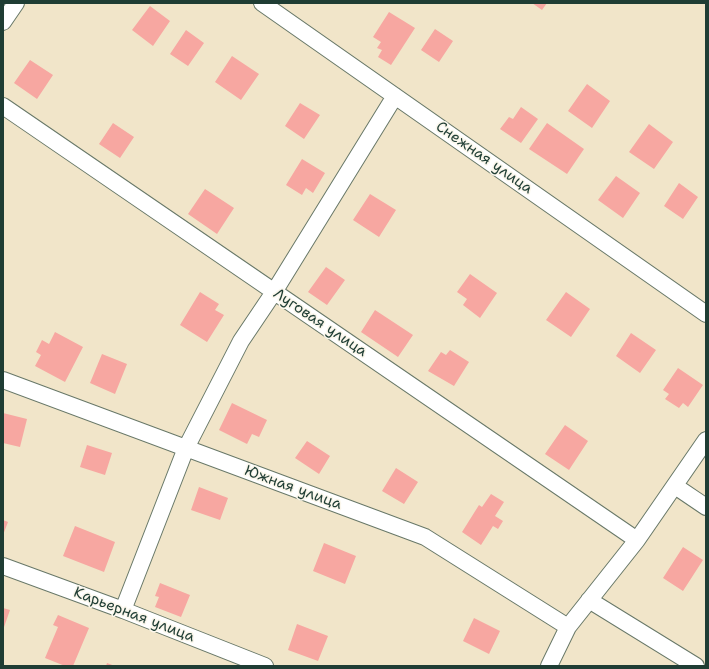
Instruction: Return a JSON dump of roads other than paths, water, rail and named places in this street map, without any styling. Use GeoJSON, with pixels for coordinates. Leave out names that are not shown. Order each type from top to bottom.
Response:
{"type":"FeatureCollection","features":[{"type":"Feature","properties":{"kind":"street"},"geometry":{"type":"LineString","coordinates":[[3,22],[16,3]]}},
{"type":"Feature","properties":{"kind":"street","name":"Снежная улица"},"geometry":{"type":"LineString","coordinates":[[262,3],[706,314]]}},
{"type":"Feature","properties":{"kind":"street"},"geometry":{"type":"LineString","coordinates":[[123,610],[186,448],[241,341],[274,292],[395,96]]}},
{"type":"Feature","properties":{"kind":"street","name":"Луговая улица"},"geometry":{"type":"LineString","coordinates":[[3,106],[637,540]]}},
{"type":"Feature","properties":{"kind":"street","name":"Южная улица"},"geometry":{"type":"LineString","coordinates":[[3,380],[425,537],[568,627]]}},
{"type":"Feature","properties":{"kind":"street"},"geometry":{"type":"LineString","coordinates":[[549,666],[568,627],[637,540],[706,440]]}},
{"type":"Feature","properties":{"kind":"street"},"geometry":{"type":"LineString","coordinates":[[675,486],[706,507]]}},
{"type":"Feature","properties":{"kind":"street","name":"Карьерная улица"},"geometry":{"type":"LineString","coordinates":[[3,566],[123,610],[265,666]]}},
{"type":"Feature","properties":{"kind":"street"},"geometry":{"type":"LineString","coordinates":[[589,600],[696,666]]}}]}
